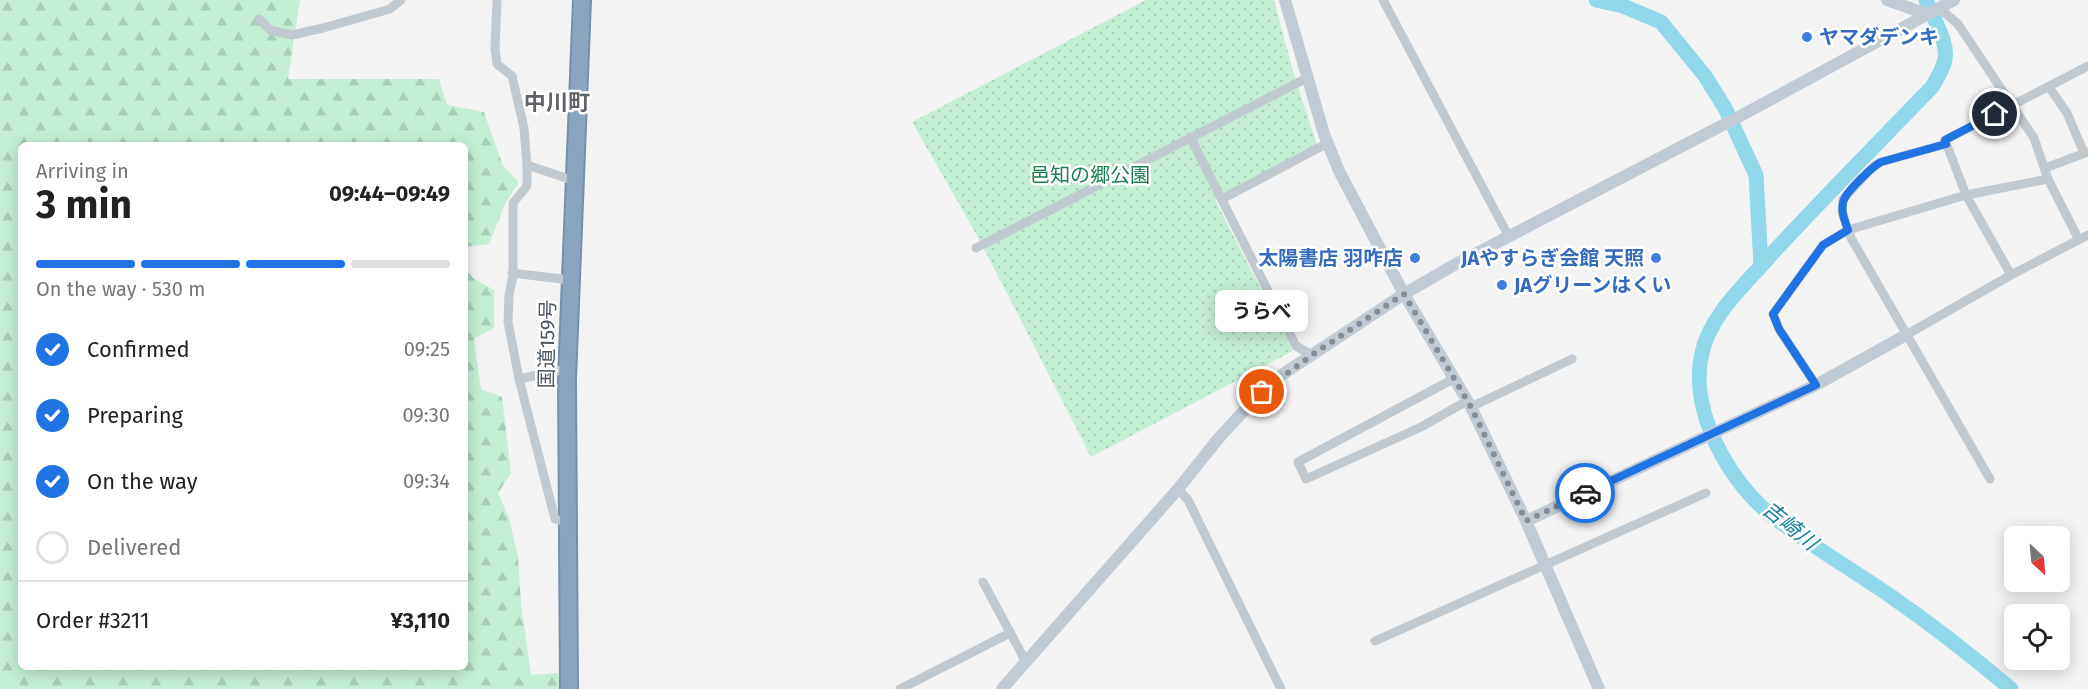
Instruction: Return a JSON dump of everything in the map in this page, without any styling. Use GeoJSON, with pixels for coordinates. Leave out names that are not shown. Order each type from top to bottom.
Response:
{"type":"FeatureCollection","features":[{"type":"Feature","properties":{"kind":"highway","name":"国道159号"},"geometry":{"type":"LineString","coordinates":[[569,689],[566,522],[567,369],[582,0]]}},
{"type":"Feature","properties":{"kind":"street"},"geometry":{"type":"LineString","coordinates":[[259,19],[270,30],[292,35],[369,16],[390,9],[401,0]]}},
{"type":"Feature","properties":{"kind":"street"},"geometry":{"type":"LineString","coordinates":[[497,0],[495,49],[497,64],[512,76],[524,128],[527,165],[527,186],[513,203],[513,273],[508,295],[508,322],[519,379],[555,519],[566,522]]}},
{"type":"Feature","properties":{"kind":"street"},"geometry":{"type":"LineString","coordinates":[[1285,0],[1307,78],[1339,171],[1404,294],[1469,404],[1526,521],[1599,689]]}},
{"type":"Feature","properties":{"kind":"street"},"geometry":{"type":"LineString","coordinates":[[1383,0],[1509,237]]}},
{"type":"Feature","properties":{"kind":"street"},"geometry":{"type":"LineString","coordinates":[[1887,0],[1927,14]]}},
{"type":"Feature","properties":{"kind":"street"},"geometry":{"type":"LineString","coordinates":[[1002,689],[1178,489],[1218,439],[1262,392],[1312,355],[1404,294],[1954,0]]}},
{"type":"Feature","properties":{"kind":"street"},"geometry":{"type":"LineString","coordinates":[[1939,8],[1958,24],[2034,138],[2048,179],[2079,240]]}},
{"type":"Feature","properties":{"kind":"street"},"geometry":{"type":"LineString","coordinates":[[2011,275],[1965,195],[1945,140],[2088,66]]}},
{"type":"Feature","properties":{"kind":"street"},"geometry":{"type":"LineString","coordinates":[[976,248],[1307,78]]}},
{"type":"Feature","properties":{"kind":"street"},"geometry":{"type":"LineString","coordinates":[[2045,168],[2086,152],[2067,113],[2049,87]]}},
{"type":"Feature","properties":{"kind":"street"},"geometry":{"type":"LineString","coordinates":[[1190,137],[1296,346],[1312,355]]}},
{"type":"Feature","properties":{"kind":"street"},"geometry":{"type":"LineString","coordinates":[[1222,199],[1328,143]]}},
{"type":"Feature","properties":{"kind":"street"},"geometry":{"type":"LineString","coordinates":[[1946,144],[1874,166],[1843,199],[1842,212],[1851,238],[1990,479]]}},
{"type":"Feature","properties":{"kind":"street"},"geometry":{"type":"LineString","coordinates":[[527,165],[575,181]]}},
{"type":"Feature","properties":{"kind":"street"},"geometry":{"type":"LineString","coordinates":[[1816,385],[1779,329],[1773,314],[1823,245],[1848,230],[1965,195],[2048,179]]}},
{"type":"Feature","properties":{"kind":"street"},"geometry":{"type":"LineString","coordinates":[[1526,521],[1816,385],[2011,275],[2088,235]]}},
{"type":"Feature","properties":{"kind":"street"},"geometry":{"type":"LineString","coordinates":[[513,273],[570,280]]}},
{"type":"Feature","properties":{"kind":"street"},"geometry":{"type":"LineString","coordinates":[[1455,378],[1298,462],[1306,479],[1572,359]]}},
{"type":"Feature","properties":{"kind":"street"},"geometry":{"type":"LineString","coordinates":[[519,379],[567,369]]}},
{"type":"Feature","properties":{"kind":"street"},"geometry":{"type":"LineString","coordinates":[[1178,489],[1188,500],[1281,689]]}},
{"type":"Feature","properties":{"kind":"street"},"geometry":{"type":"LineString","coordinates":[[1375,641],[1706,494]]}},
{"type":"Feature","properties":{"kind":"street"},"geometry":{"type":"LineString","coordinates":[[983,582],[1026,662]]}},
{"type":"Feature","properties":{"kind":"street"},"geometry":{"type":"LineString","coordinates":[[900,689],[1010,633]]}},
{"type":"Feature","properties":{"kind":"green space"},"geometry":{"type":"Polygon","coordinates":[[[0,0],[300,0],[288,79],[439,79],[447,105],[484,112],[503,166],[519,182],[505,204],[489,244],[468,247],[468,142],[18,142],[18,670],[468,670],[468,271],[473,278],[494,290],[494,328],[474,339],[481,389],[502,397],[511,473],[498,493],[509,518],[518,557],[521,603],[531,675],[558,673],[560,689],[0,689],[0,0]]]}},
{"type":"Feature","properties":{"kind":"green space","name":"邑知の郷公園"},"geometry":{"type":"Polygon","coordinates":[[[1146,0],[1274,0],[1292,68],[1317,145],[1215,200],[1293,351],[1091,457],[979,239],[912,122],[1146,0]]]}},
{"type":"Feature","properties":{"kind":"waterway","name":"吉崎川"},"geometry":{"type":"LineString","coordinates":[[1596,0],[1623,6],[1661,22],[1705,76],[1725,108],[1756,175],[1761,266]]}},
{"type":"Feature","properties":{"kind":"waterway","name":"吉崎川"},"geometry":{"type":"LineString","coordinates":[[1926,0],[1928,4]]}},
{"type":"Feature","properties":{"kind":"waterway","name":"吉崎川"},"geometry":{"type":"LineString","coordinates":[[1935,20],[1946,54],[1942,69],[1932,87],[1789,235],[1720,313],[1706,339],[1702,353],[1699,375],[1701,398],[1707,422],[1729,467],[1759,504],[1790,529],[1920,617],[2011,689]]}},
{"type":"Feature","properties":{"kind":"way so far"},"geometry":{"type":"LineString","coordinates":[[1262,392],[1286,372],[1404,294],[1471,407],[1526,521],[1585,493]]}},
{"type":"Feature","properties":{"kind":"place","name":"ヤマダデンキ"},"geometry":{"type":"Point","coordinates":[1807,37]}},
{"type":"Feature","properties":{"kind":"place","name":"太陽書店 羽咋店"},"geometry":{"type":"Point","coordinates":[1415,258]}},
{"type":"Feature","properties":{"kind":"place","name":"JAやすらぎ会館 天照"},"geometry":{"type":"Point","coordinates":[1656,258]}},
{"type":"Feature","properties":{"kind":"place","name":"JAグリーンはくい"},"geometry":{"type":"Point","coordinates":[1502,285]}},
{"type":"Feature","properties":{"kind":"place","name":"うらべ"},"geometry":{"type":"Point","coordinates":[1262,392]}},
{"type":"Feature","properties":{"kind":"district","name":"中川町"},"geometry":{"type":"Point","coordinates":[557,102]}},
{"type":"Feature","properties":{"kind":"route"},"geometry":{"type":"LineString","coordinates":[[1585,493],[1816,385],[1779,329],[1773,314],[1823,245],[1848,230],[1842,212],[1843,199],[1874,166],[1881,162],[1946,144],[1945,140],[1995,114]]}}]}
